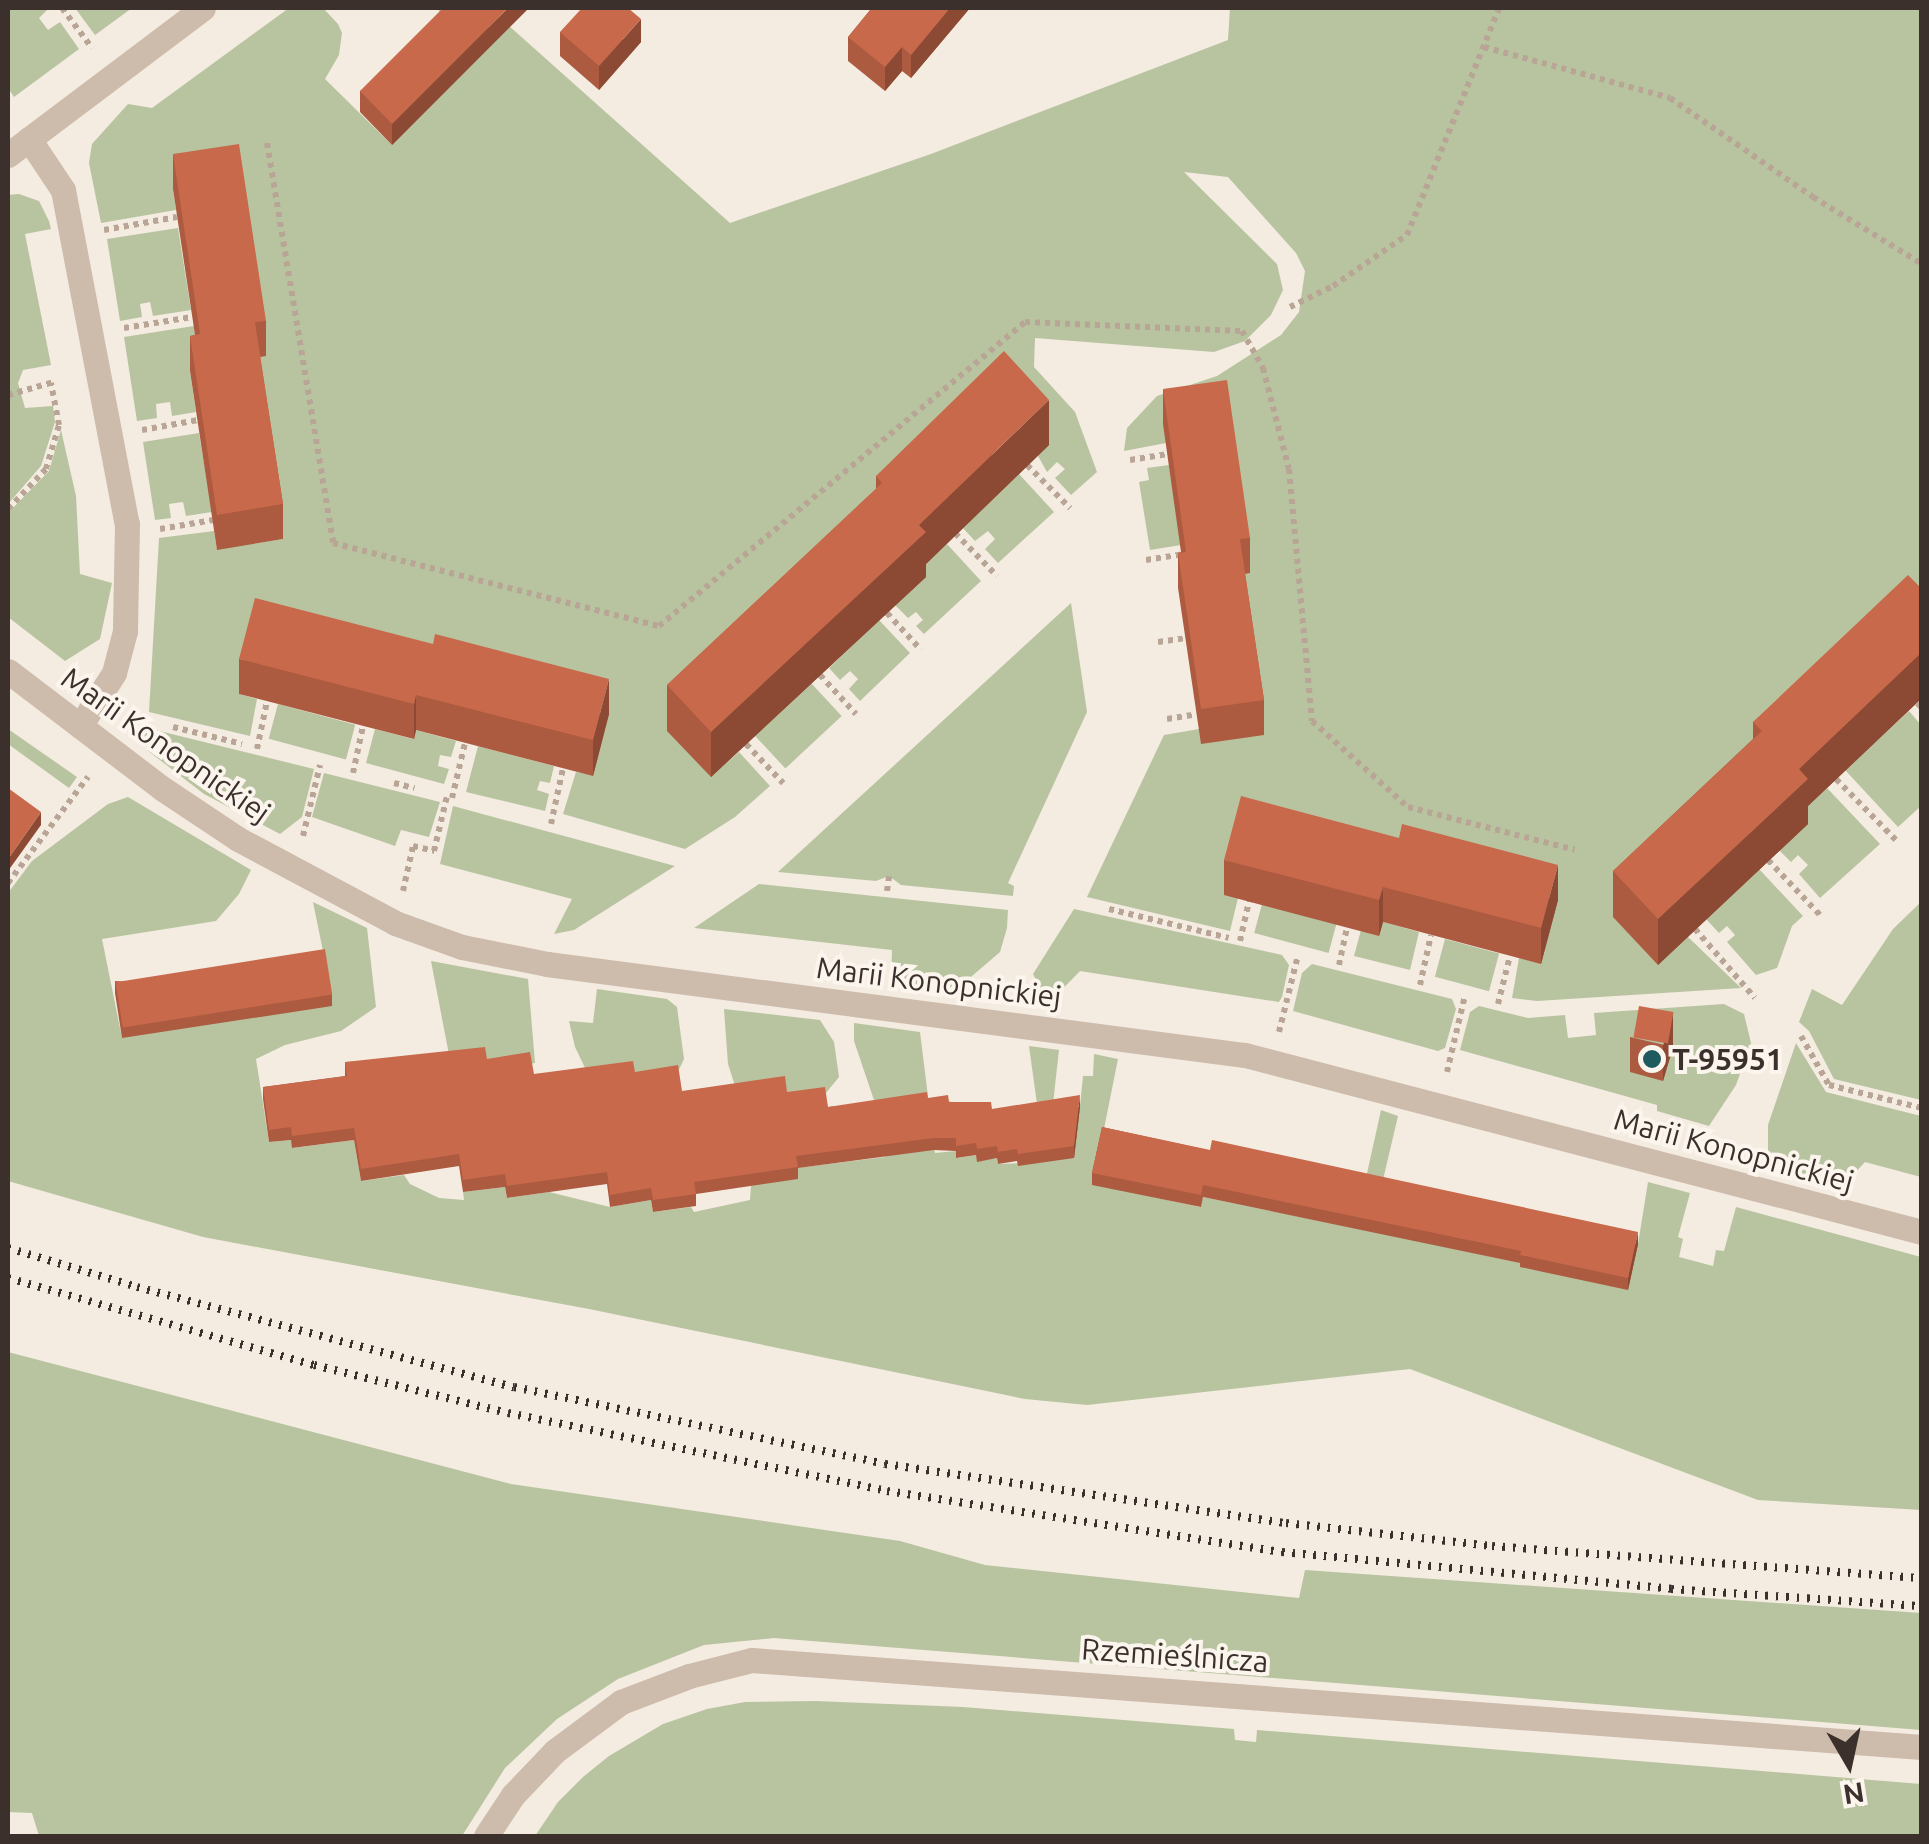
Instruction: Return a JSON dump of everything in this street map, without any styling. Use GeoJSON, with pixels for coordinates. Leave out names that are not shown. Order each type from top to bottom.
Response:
{"type":"FeatureCollection","features":[{"type":"Feature","properties":{"kind":"street"},"geometry":{"type":"LineString","coordinates":[[80,726],[114,673],[125,631],[127,524],[63,190],[18,147],[203,8]]}},
{"type":"Feature","properties":{"kind":"street","name":"Marii Konopnickiej"},"geometry":{"type":"LineString","coordinates":[[8,672],[163,790],[294,871],[396,923],[462,946],[546,964],[1245,1055],[1922,1232]]}},
{"type":"Feature","properties":{"kind":"street","name":"Rzemieślnicza"},"geometry":{"type":"LineString","coordinates":[[486,1836],[512,1795],[555,1751],[622,1702],[689,1676],[752,1660],[900,1667],[1922,1747]]}},
{"type":"Feature","properties":{"kind":"path"},"geometry":{"type":"LineString","coordinates":[[62,8],[96,53]]}},
{"type":"Feature","properties":{"kind":"path"},"geometry":{"type":"LineString","coordinates":[[1290,308],[1333,286],[1407,235],[1499,8]]}},
{"type":"Feature","properties":{"kind":"path"},"geometry":{"type":"LineString","coordinates":[[1484,46],[1670,98],[1812,197],[1922,264]]}},
{"type":"Feature","properties":{"kind":"path"},"geometry":{"type":"LineString","coordinates":[[267,143],[333,543],[659,626],[1025,322],[1242,331],[1263,368],[1289,469],[1312,720],[1408,806],[1575,850]]}},
{"type":"Feature","properties":{"kind":"path"},"geometry":{"type":"LineString","coordinates":[[94,231],[177,217]]}},
{"type":"Feature","properties":{"kind":"path"},"geometry":{"type":"LineString","coordinates":[[112,330],[192,317]]}},
{"type":"Feature","properties":{"kind":"path"},"geometry":{"type":"LineString","coordinates":[[8,395],[98,370]]}},
{"type":"Feature","properties":{"kind":"path"},"geometry":{"type":"LineString","coordinates":[[8,508],[46,469],[59,425],[51,383]]}},
{"type":"Feature","properties":{"kind":"path"},"geometry":{"type":"LineString","coordinates":[[132,432],[198,420]]}},
{"type":"Feature","properties":{"kind":"path"},"geometry":{"type":"LineString","coordinates":[[1130,460],[1167,454]]}},
{"type":"Feature","properties":{"kind":"path"},"geometry":{"type":"LineString","coordinates":[[1028,465],[1070,508]]}},
{"type":"Feature","properties":{"kind":"path"},"geometry":{"type":"LineString","coordinates":[[149,530],[213,520]]}},
{"type":"Feature","properties":{"kind":"path"},"geometry":{"type":"LineString","coordinates":[[956,533],[997,576]]}},
{"type":"Feature","properties":{"kind":"path"},"geometry":{"type":"LineString","coordinates":[[1146,560],[1182,554]]}},
{"type":"Feature","properties":{"kind":"path"},"geometry":{"type":"LineString","coordinates":[[886,613],[921,650]]}},
{"type":"Feature","properties":{"kind":"path"},"geometry":{"type":"LineString","coordinates":[[1158,642],[1186,638]]}},
{"type":"Feature","properties":{"kind":"path"},"geometry":{"type":"LineString","coordinates":[[820,675],[856,714]]}},
{"type":"Feature","properties":{"kind":"path"},"geometry":{"type":"LineString","coordinates":[[258,749],[266,701]]}},
{"type":"Feature","properties":{"kind":"path"},"geometry":{"type":"LineString","coordinates":[[1167,719],[1198,714]]}},
{"type":"Feature","properties":{"kind":"path"},"geometry":{"type":"LineString","coordinates":[[353,773],[363,726]]}},
{"type":"Feature","properties":{"kind":"path"},"geometry":{"type":"LineString","coordinates":[[174,727],[242,744]]}},
{"type":"Feature","properties":{"kind":"path"},"geometry":{"type":"LineString","coordinates":[[396,923],[413,846],[434,851],[465,743]]}},
{"type":"Feature","properties":{"kind":"path"},"geometry":{"type":"LineString","coordinates":[[746,744],[784,783]]}},
{"type":"Feature","properties":{"kind":"path"},"geometry":{"type":"LineString","coordinates":[[294,871],[320,764]]}},
{"type":"Feature","properties":{"kind":"path"},"geometry":{"type":"LineString","coordinates":[[551,824],[563,768]]}},
{"type":"Feature","properties":{"kind":"path"},"geometry":{"type":"LineString","coordinates":[[8,882],[88,777]]}},
{"type":"Feature","properties":{"kind":"path"},"geometry":{"type":"LineString","coordinates":[[1836,779],[1897,841]]}},
{"type":"Feature","properties":{"kind":"path"},"geometry":{"type":"LineString","coordinates":[[394,783],[414,788]]}},
{"type":"Feature","properties":{"kind":"path"},"geometry":{"type":"LineString","coordinates":[[1768,860],[1820,915]]}},
{"type":"Feature","properties":{"kind":"path"},"geometry":{"type":"LineString","coordinates":[[887,891],[889,876]]}},
{"type":"Feature","properties":{"kind":"path"},"geometry":{"type":"LineString","coordinates":[[1240,941],[1249,901]]}},
{"type":"Feature","properties":{"kind":"path"},"geometry":{"type":"LineString","coordinates":[[1109,909],[1229,938]]}},
{"type":"Feature","properties":{"kind":"path"},"geometry":{"type":"LineString","coordinates":[[1339,964],[1347,926]]}},
{"type":"Feature","properties":{"kind":"path"},"geometry":{"type":"LineString","coordinates":[[1695,929],[1756,998]]}},
{"type":"Feature","properties":{"kind":"path"},"geometry":{"type":"LineString","coordinates":[[1420,985],[1431,935]]}},
{"type":"Feature","properties":{"kind":"path"},"geometry":{"type":"LineString","coordinates":[[1286,1003],[1298,955]]}},
{"type":"Feature","properties":{"kind":"path"},"geometry":{"type":"LineString","coordinates":[[1498,1004],[1510,956]]}},
{"type":"Feature","properties":{"kind":"path"},"geometry":{"type":"LineString","coordinates":[[1454,1044],[1465,995]]}},
{"type":"Feature","properties":{"kind":"path"},"geometry":{"type":"LineString","coordinates":[[1802,1036],[1829,1085],[1922,1108]]}},
{"type":"Feature","properties":{"kind":"green space"},"geometry":{"type":"Polygon","coordinates":[[[8,8],[49,8],[39,18],[48,30],[60,22],[79,49],[14,97],[8,88],[8,8]]]}},
{"type":"Feature","properties":{"kind":"green space"},"geometry":{"type":"Polygon","coordinates":[[[75,8],[132,8],[95,35],[75,8]]]}},
{"type":"Feature","properties":{"kind":"green space"},"geometry":{"type":"Polygon","coordinates":[[[289,8],[323,8],[338,24],[342,33],[339,55],[325,79],[392,145],[451,22],[436,8],[489,8],[730,223],[931,154],[1228,40],[1230,8],[1921,8],[1921,635],[1688,937],[1741,988],[1537,1001],[1512,998],[1519,958],[1541,963],[1557,901],[1238,898],[1230,931],[1087,897],[1164,735],[1199,729],[1240,574],[1250,573],[1166,443],[1124,451],[1127,428],[1157,396],[1217,376],[1281,335],[1299,312],[1305,271],[1296,253],[1228,177],[1184,172],[1277,264],[1283,290],[1271,315],[1245,341],[1214,352],[1035,338],[1034,367],[1075,412],[1097,472],[1071,495],[1055,478],[1065,469],[1057,462],[1047,472],[1005,397],[710,777],[739,752],[770,786],[735,817],[685,849],[563,814],[576,772],[593,775],[609,714],[239,694],[257,699],[250,736],[149,712],[159,538],[214,531],[217,549],[283,539],[173,189],[176,210],[101,223],[89,163],[92,144],[128,104],[152,108],[289,8]]]}},
{"type":"Feature","properties":{"kind":"green space"},"geometry":{"type":"Polygon","coordinates":[[[19,194],[39,201],[51,229],[25,234],[51,365],[23,370],[18,383],[25,408],[53,406],[55,422],[41,466],[8,504],[8,195],[19,194]]]}},
{"type":"Feature","properties":{"kind":"green space"},"geometry":{"type":"Polygon","coordinates":[[[178,228],[191,310],[153,316],[150,302],[140,304],[142,317],[120,321],[107,239],[178,228]]]}},
{"type":"Feature","properties":{"kind":"green space"},"geometry":{"type":"Polygon","coordinates":[[[194,326],[200,369],[190,371],[196,412],[172,416],[170,402],[156,404],[157,418],[137,421],[124,337],[194,326]]]}},
{"type":"Feature","properties":{"kind":"green space"},"geometry":{"type":"Polygon","coordinates":[[[61,430],[76,496],[80,574],[112,583],[100,639],[65,661],[8,617],[8,513],[49,471],[61,430]]]}},
{"type":"Feature","properties":{"kind":"green space"},"geometry":{"type":"Polygon","coordinates":[[[199,433],[212,512],[186,516],[183,502],[169,504],[171,518],[155,520],[143,442],[199,433]]]}},
{"type":"Feature","properties":{"kind":"green space"},"geometry":{"type":"Polygon","coordinates":[[[1169,465],[1181,545],[1150,550],[1139,482],[1149,480],[1147,468],[1169,465]]]}},
{"type":"Feature","properties":{"kind":"green space"},"geometry":{"type":"Polygon","coordinates":[[[1019,474],[1054,512],[998,563],[985,549],[995,539],[988,531],[975,541],[962,527],[1019,474]]]}},
{"type":"Feature","properties":{"kind":"green space"},"geometry":{"type":"Polygon","coordinates":[[[947,544],[981,581],[924,634],[916,626],[923,620],[916,612],[908,618],[895,605],[919,570],[947,544]]]}},
{"type":"Feature","properties":{"kind":"green space"},"geometry":{"type":"Polygon","coordinates":[[[1071,603],[1087,712],[1008,883],[1014,886],[1013,896],[901,885],[889,876],[876,881],[778,872],[1071,603]]]}},
{"type":"Feature","properties":{"kind":"green space"},"geometry":{"type":"Polygon","coordinates":[[[879,620],[910,653],[860,701],[849,689],[858,679],[850,671],[840,680],[829,668],[879,620]]]}},
{"type":"Feature","properties":{"kind":"green space"},"geometry":{"type":"Polygon","coordinates":[[[811,683],[842,716],[785,768],[755,736],[811,683]]]}},
{"type":"Feature","properties":{"kind":"green space"},"geometry":{"type":"Polygon","coordinates":[[[278,704],[355,725],[346,759],[269,739],[278,704]]]}},
{"type":"Feature","properties":{"kind":"green space"},"geometry":{"type":"Polygon","coordinates":[[[1909,711],[1921,725],[1921,806],[1898,827],[1845,770],[1909,711]]]}},
{"type":"Feature","properties":{"kind":"green space"},"geometry":{"type":"Polygon","coordinates":[[[139,726],[314,769],[302,817],[280,834],[204,794],[147,750],[139,726]]]}},
{"type":"Feature","properties":{"kind":"green space"},"geometry":{"type":"Polygon","coordinates":[[[8,729],[77,777],[69,788],[8,744],[8,729]]]}},
{"type":"Feature","properties":{"kind":"green space"},"geometry":{"type":"Polygon","coordinates":[[[375,729],[413,739],[416,730],[456,741],[451,757],[440,755],[438,766],[449,769],[444,784],[366,763],[375,729]]]}},
{"type":"Feature","properties":{"kind":"green space"},"geometry":{"type":"Polygon","coordinates":[[[478,746],[554,766],[550,783],[540,781],[537,790],[549,794],[545,811],[466,792],[478,746]]]}},
{"type":"Feature","properties":{"kind":"green space"},"geometry":{"type":"Polygon","coordinates":[[[324,773],[440,802],[429,837],[401,830],[395,846],[312,817],[324,773]]]}},
{"type":"Feature","properties":{"kind":"green space"},"geometry":{"type":"Polygon","coordinates":[[[1827,788],[1880,844],[1820,898],[1799,874],[1808,865],[1798,855],[1791,862],[1779,850],[1799,814],[1827,788]]]}},
{"type":"Feature","properties":{"kind":"green space"},"geometry":{"type":"Polygon","coordinates":[[[128,797],[251,870],[239,894],[216,921],[102,939],[122,1038],[325,961],[313,902],[367,928],[376,1007],[341,1031],[285,1045],[256,1059],[269,1142],[291,1140],[293,1148],[354,1140],[361,1181],[404,1175],[410,1184],[439,1198],[464,1200],[463,1192],[505,1187],[507,1198],[549,1192],[610,1207],[651,1200],[653,1212],[691,1207],[694,1212],[750,1200],[751,1186],[796,1168],[885,1157],[877,1109],[854,1041],[854,1023],[920,1032],[935,1153],[956,1151],[957,1158],[976,1155],[978,1161],[997,1158],[998,1164],[1045,1162],[1029,1046],[1059,1050],[1052,1113],[1079,1116],[1083,1076],[1093,1076],[1094,1054],[1118,1059],[1093,1184],[1200,1207],[1203,1197],[1355,1228],[1381,1110],[1398,1116],[1371,1231],[1521,1263],[1638,1244],[1648,1182],[1690,1193],[1678,1237],[1683,1239],[1679,1257],[1713,1266],[1716,1250],[1724,1251],[1736,1207],[1921,1257],[1921,1510],[1758,1500],[1410,1369],[1087,1405],[1025,1399],[589,1309],[203,1237],[8,1181],[8,893],[32,861],[108,804],[128,797]]]}},
{"type":"Feature","properties":{"kind":"green space"},"geometry":{"type":"Polygon","coordinates":[[[453,806],[675,866],[574,930],[554,934],[572,899],[440,864],[453,806]]]}},
{"type":"Feature","properties":{"kind":"green space"},"geometry":{"type":"Polygon","coordinates":[[[1759,869],[1803,916],[1792,926],[1777,968],[1756,975],[1727,942],[1735,935],[1727,926],[1719,933],[1706,919],[1759,869]]]}},
{"type":"Feature","properties":{"kind":"green space"},"geometry":{"type":"Polygon","coordinates":[[[759,884],[1008,910],[1007,928],[1000,952],[965,982],[946,989],[891,984],[892,950],[694,928],[759,884]]]}},
{"type":"Feature","properties":{"kind":"green space"},"geometry":{"type":"Polygon","coordinates":[[[1921,902],[1921,1100],[1834,1079],[1809,1031],[1799,1022],[1812,989],[1842,1005],[1893,929],[1921,902]]]}},
{"type":"Feature","properties":{"kind":"green space"},"geometry":{"type":"Polygon","coordinates":[[[1262,904],[1336,924],[1329,953],[1254,933],[1262,904]]]}},
{"type":"Feature","properties":{"kind":"green space"},"geometry":{"type":"Polygon","coordinates":[[[1074,909],[1282,955],[1289,965],[1282,997],[1279,1002],[1080,971],[1048,1004],[1033,974],[1074,909]]]}},
{"type":"Feature","properties":{"kind":"green space"},"geometry":{"type":"Polygon","coordinates":[[[1383,922],[1419,932],[1410,970],[1354,956],[1361,930],[1383,922]]]}},
{"type":"Feature","properties":{"kind":"green space"},"geometry":{"type":"Polygon","coordinates":[[[1445,939],[1499,953],[1489,991],[1435,977],[1445,939]]]}},
{"type":"Feature","properties":{"kind":"green space"},"geometry":{"type":"Polygon","coordinates":[[[431,961],[528,979],[535,1063],[487,1071],[451,1065],[431,961]]]}},
{"type":"Feature","properties":{"kind":"green space"},"geometry":{"type":"Polygon","coordinates":[[[1312,964],[1452,999],[1456,1009],[1445,1048],[1438,1051],[1293,1011],[1302,973],[1312,964]]]}},
{"type":"Feature","properties":{"kind":"green space"},"geometry":{"type":"Polygon","coordinates":[[[597,989],[667,999],[677,1007],[684,1059],[675,1078],[587,1072],[569,1021],[593,1023],[597,989]]]}},
{"type":"Feature","properties":{"kind":"green space"},"geometry":{"type":"Polygon","coordinates":[[[1724,1004],[1744,1014],[1751,1043],[1736,1085],[1709,1126],[1657,1111],[1657,1105],[1460,1050],[1470,1012],[1479,1006],[1528,1018],[1565,1015],[1568,1038],[1596,1035],[1594,1013],[1724,1004]]]}},
{"type":"Feature","properties":{"kind":"green space"},"geometry":{"type":"Polygon","coordinates":[[[724,1009],[820,1020],[834,1042],[839,1077],[821,1099],[738,1095],[728,1064],[724,1009]]]}},
{"type":"Feature","properties":{"kind":"green space"},"geometry":{"type":"Polygon","coordinates":[[[1796,1043],[1826,1092],[1921,1116],[1921,1177],[1865,1162],[1840,1189],[1798,1179],[1776,1163],[1768,1151],[1768,1125],[1796,1043]]]}},
{"type":"Feature","properties":{"kind":"green space"},"geometry":{"type":"Polygon","coordinates":[[[8,1352],[511,1484],[900,1541],[985,1565],[1299,1598],[1305,1570],[1921,1613],[1921,1730],[774,1638],[704,1645],[618,1679],[557,1719],[505,1768],[462,1836],[39,1836],[32,1813],[8,1812],[8,1352]]]}},
{"type":"Feature","properties":{"kind":"green space"},"geometry":{"type":"Polygon","coordinates":[[[745,1702],[963,1707],[1234,1729],[1235,1740],[1256,1742],[1257,1730],[1921,1784],[1921,1836],[535,1836],[558,1802],[583,1777],[609,1756],[663,1724],[707,1709],[745,1702]]]}},
{"type":"Feature","properties":{"kind":"building"},"geometry":{"type":"Polygon","coordinates":[[[443,8],[508,8],[392,124],[360,91],[443,8]]]}},
{"type":"Feature","properties":{"kind":"building"},"geometry":{"type":"Polygon","coordinates":[[[582,8],[628,8],[641,19],[599,66],[560,32],[582,8]]]}},
{"type":"Feature","properties":{"kind":"building"},"geometry":{"type":"Polygon","coordinates":[[[872,8],[950,8],[911,55],[902,47],[885,67],[848,37],[872,8]]]}},
{"type":"Feature","properties":{"kind":"building"},"geometry":{"type":"Polygon","coordinates":[[[239,144],[266,321],[255,322],[283,504],[217,515],[190,336],[200,334],[173,154],[239,144]]]}},
{"type":"Feature","properties":{"kind":"building"},"geometry":{"type":"Polygon","coordinates":[[[1004,351],[1049,400],[919,525],[926,532],[711,732],[667,685],[882,483],[876,476],[1004,351]]]}},
{"type":"Feature","properties":{"kind":"building"},"geometry":{"type":"Polygon","coordinates":[[[1227,380],[1250,538],[1240,539],[1264,700],[1201,709],[1178,553],[1186,552],[1163,389],[1227,380]]]}},
{"type":"Feature","properties":{"kind":"building"},"geometry":{"type":"Polygon","coordinates":[[[1908,575],[1922,589],[1922,652],[1799,769],[1808,779],[1658,919],[1613,871],[1762,731],[1753,722],[1908,575]]]}},
{"type":"Feature","properties":{"kind":"building"},"geometry":{"type":"Polygon","coordinates":[[[255,598],[433,644],[435,634],[609,679],[593,740],[416,695],[414,704],[239,659],[255,598]]]}},
{"type":"Feature","properties":{"kind":"building"},"geometry":{"type":"Polygon","coordinates":[[[8,788],[41,812],[8,859],[8,788]]]}},
{"type":"Feature","properties":{"kind":"building"},"geometry":{"type":"Polygon","coordinates":[[[1241,796],[1399,838],[1402,824],[1558,865],[1541,928],[1383,887],[1379,900],[1224,860],[1241,796]]]}},
{"type":"Feature","properties":{"kind":"building"},"geometry":{"type":"Polygon","coordinates":[[[325,949],[332,994],[123,1028],[116,982],[325,949]]]}},
{"type":"Feature","properties":{"kind":"building"},"geometry":{"type":"Polygon","coordinates":[[[1639,1006],[1673,1012],[1668,1044],[1633,1038],[1639,1006]]]}},
{"type":"Feature","properties":{"kind":"building"},"geometry":{"type":"Polygon","coordinates":[[[485,1047],[487,1059],[530,1052],[534,1074],[633,1061],[635,1072],[678,1065],[682,1091],[785,1076],[787,1092],[825,1087],[828,1107],[927,1092],[928,1098],[948,1095],[949,1102],[991,1102],[992,1109],[1080,1095],[1074,1146],[1018,1154],[1017,1149],[998,1152],[997,1146],[977,1149],[976,1143],[956,1146],[956,1138],[934,1138],[796,1156],[798,1167],[694,1182],[696,1194],[653,1200],[651,1188],[610,1195],[607,1172],[507,1186],[505,1174],[463,1180],[459,1154],[361,1169],[354,1128],[292,1136],[291,1127],[269,1130],[263,1087],[347,1076],[345,1062],[485,1047]]]}},
{"type":"Feature","properties":{"kind":"building"},"geometry":{"type":"Polygon","coordinates":[[[1102,1127],[1210,1150],[1212,1140],[1638,1232],[1628,1278],[1520,1255],[1521,1251],[1203,1185],[1201,1195],[1092,1173],[1102,1127]]]}},
{"type":"Feature","properties":{"kind":"railway"},"geometry":{"type":"LineString","coordinates":[[8,1248],[137,1287],[514,1387],[885,1464],[1286,1523],[1492,1546],[1922,1578]]}},
{"type":"Feature","properties":{"kind":"railway"},"geometry":{"type":"LineString","coordinates":[[8,1278],[314,1365],[508,1413],[887,1491],[1282,1552],[1671,1589],[1922,1606]]}},
{"type":"Feature","properties":{"kind":"place","name":"T-95951"},"geometry":{"type":"Point","coordinates":[1652,1059]}}]}
